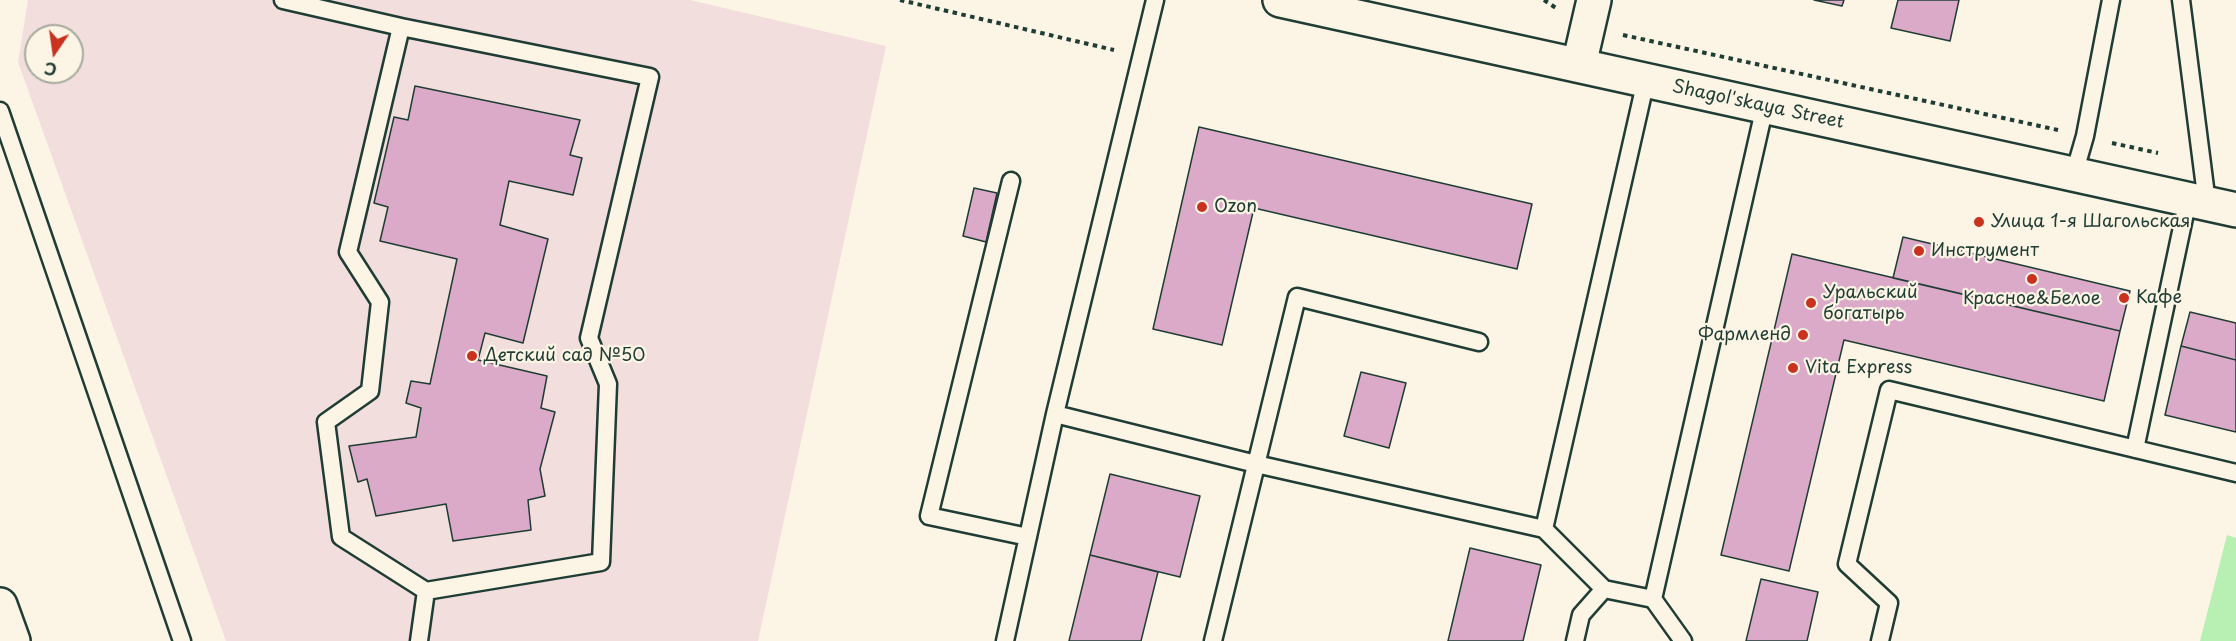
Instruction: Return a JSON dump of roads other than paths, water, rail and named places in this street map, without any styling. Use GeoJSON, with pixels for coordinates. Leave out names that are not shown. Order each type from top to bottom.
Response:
{"type":"FeatureCollection","features":[{"type":"Feature","properties":{"kind":"main road","name":"Shagol'skaya Street"},"geometry":{"type":"LineString","coordinates":[[1281,0],[2210,204]]}},
{"type":"Feature","properties":{"kind":"main road"},"geometry":{"type":"LineString","coordinates":[[1579,65],[1591,14]]}},
{"type":"Feature","properties":{"kind":"main road"},"geometry":{"type":"LineString","coordinates":[[0,605],[13,641]]}},
{"type":"Feature","properties":{"kind":"lane"},"geometry":{"type":"LineString","coordinates":[[283,0],[401,27],[651,77],[589,338],[608,384],[601,562],[426,591],[341,537],[326,423],[370,391],[380,302],[348,252],[401,27]]}},
{"type":"Feature","properties":{"kind":"lane"},"geometry":{"type":"LineString","coordinates":[[1005,641],[1055,414],[1155,0]]}},
{"type":"Feature","properties":{"kind":"lane"},"geometry":{"type":"LineString","coordinates":[[2074,174],[2085,136],[2111,0]]}},
{"type":"Feature","properties":{"kind":"lane"},"geometry":{"type":"LineString","coordinates":[[2135,449],[2210,204],[2200,163],[2181,0]]}},
{"type":"Feature","properties":{"kind":"lane"},"geometry":{"type":"LineString","coordinates":[[1544,529],[1646,80]]}},
{"type":"Feature","properties":{"kind":"lane"},"geometry":{"type":"LineString","coordinates":[[1653,599],[1765,106]]}},
{"type":"Feature","properties":{"kind":"lane"},"geometry":{"type":"LineString","coordinates":[[0,111],[182,641]]}},
{"type":"Feature","properties":{"kind":"lane"},"geometry":{"type":"LineString","coordinates":[[1011,181],[930,516],[1028,537]]}},
{"type":"Feature","properties":{"kind":"lane"},"geometry":{"type":"LineString","coordinates":[[1213,641],[1297,297],[1479,342]]}},
{"type":"Feature","properties":{"kind":"lane"},"geometry":{"type":"LineString","coordinates":[[1880,641],[1889,603],[1847,564],[1889,390],[2236,473]]}},
{"type":"Feature","properties":{"kind":"lane"},"geometry":{"type":"LineString","coordinates":[[1055,414],[1256,464],[1544,529],[1604,590],[1653,599],[1683,641]]}},
{"type":"Feature","properties":{"kind":"lane"},"geometry":{"type":"LineString","coordinates":[[1575,641],[1581,615],[1604,590]]}},
{"type":"Feature","properties":{"kind":"lane"},"geometry":{"type":"LineString","coordinates":[[419,641],[426,591]]}},
{"type":"Feature","properties":{"kind":"place","name":"Ozon"},"geometry":{"type":"Point","coordinates":[1202,207]}},
{"type":"Feature","properties":{"kind":"place","name":"Улица 1-я Шагольская"},"geometry":{"type":"Point","coordinates":[1979,222]}},
{"type":"Feature","properties":{"kind":"place","name":"Инструмент"},"geometry":{"type":"Point","coordinates":[1919,251]}},
{"type":"Feature","properties":{"kind":"place","name":"Красное&Белое"},"geometry":{"type":"Point","coordinates":[2032,279]}},
{"type":"Feature","properties":{"kind":"place","name":"Кафе"},"geometry":{"type":"Point","coordinates":[2124,298]}},
{"type":"Feature","properties":{"kind":"place","name":"Уральский богатырь"},"geometry":{"type":"Point","coordinates":[1811,303]}},
{"type":"Feature","properties":{"kind":"place","name":"Фармленд"},"geometry":{"type":"Point","coordinates":[1803,335]}},
{"type":"Feature","properties":{"kind":"place","name":"Детский сад №50"},"geometry":{"type":"Point","coordinates":[472,356]}},
{"type":"Feature","properties":{"kind":"place","name":"Vita Express"},"geometry":{"type":"Point","coordinates":[1793,368]}}]}
